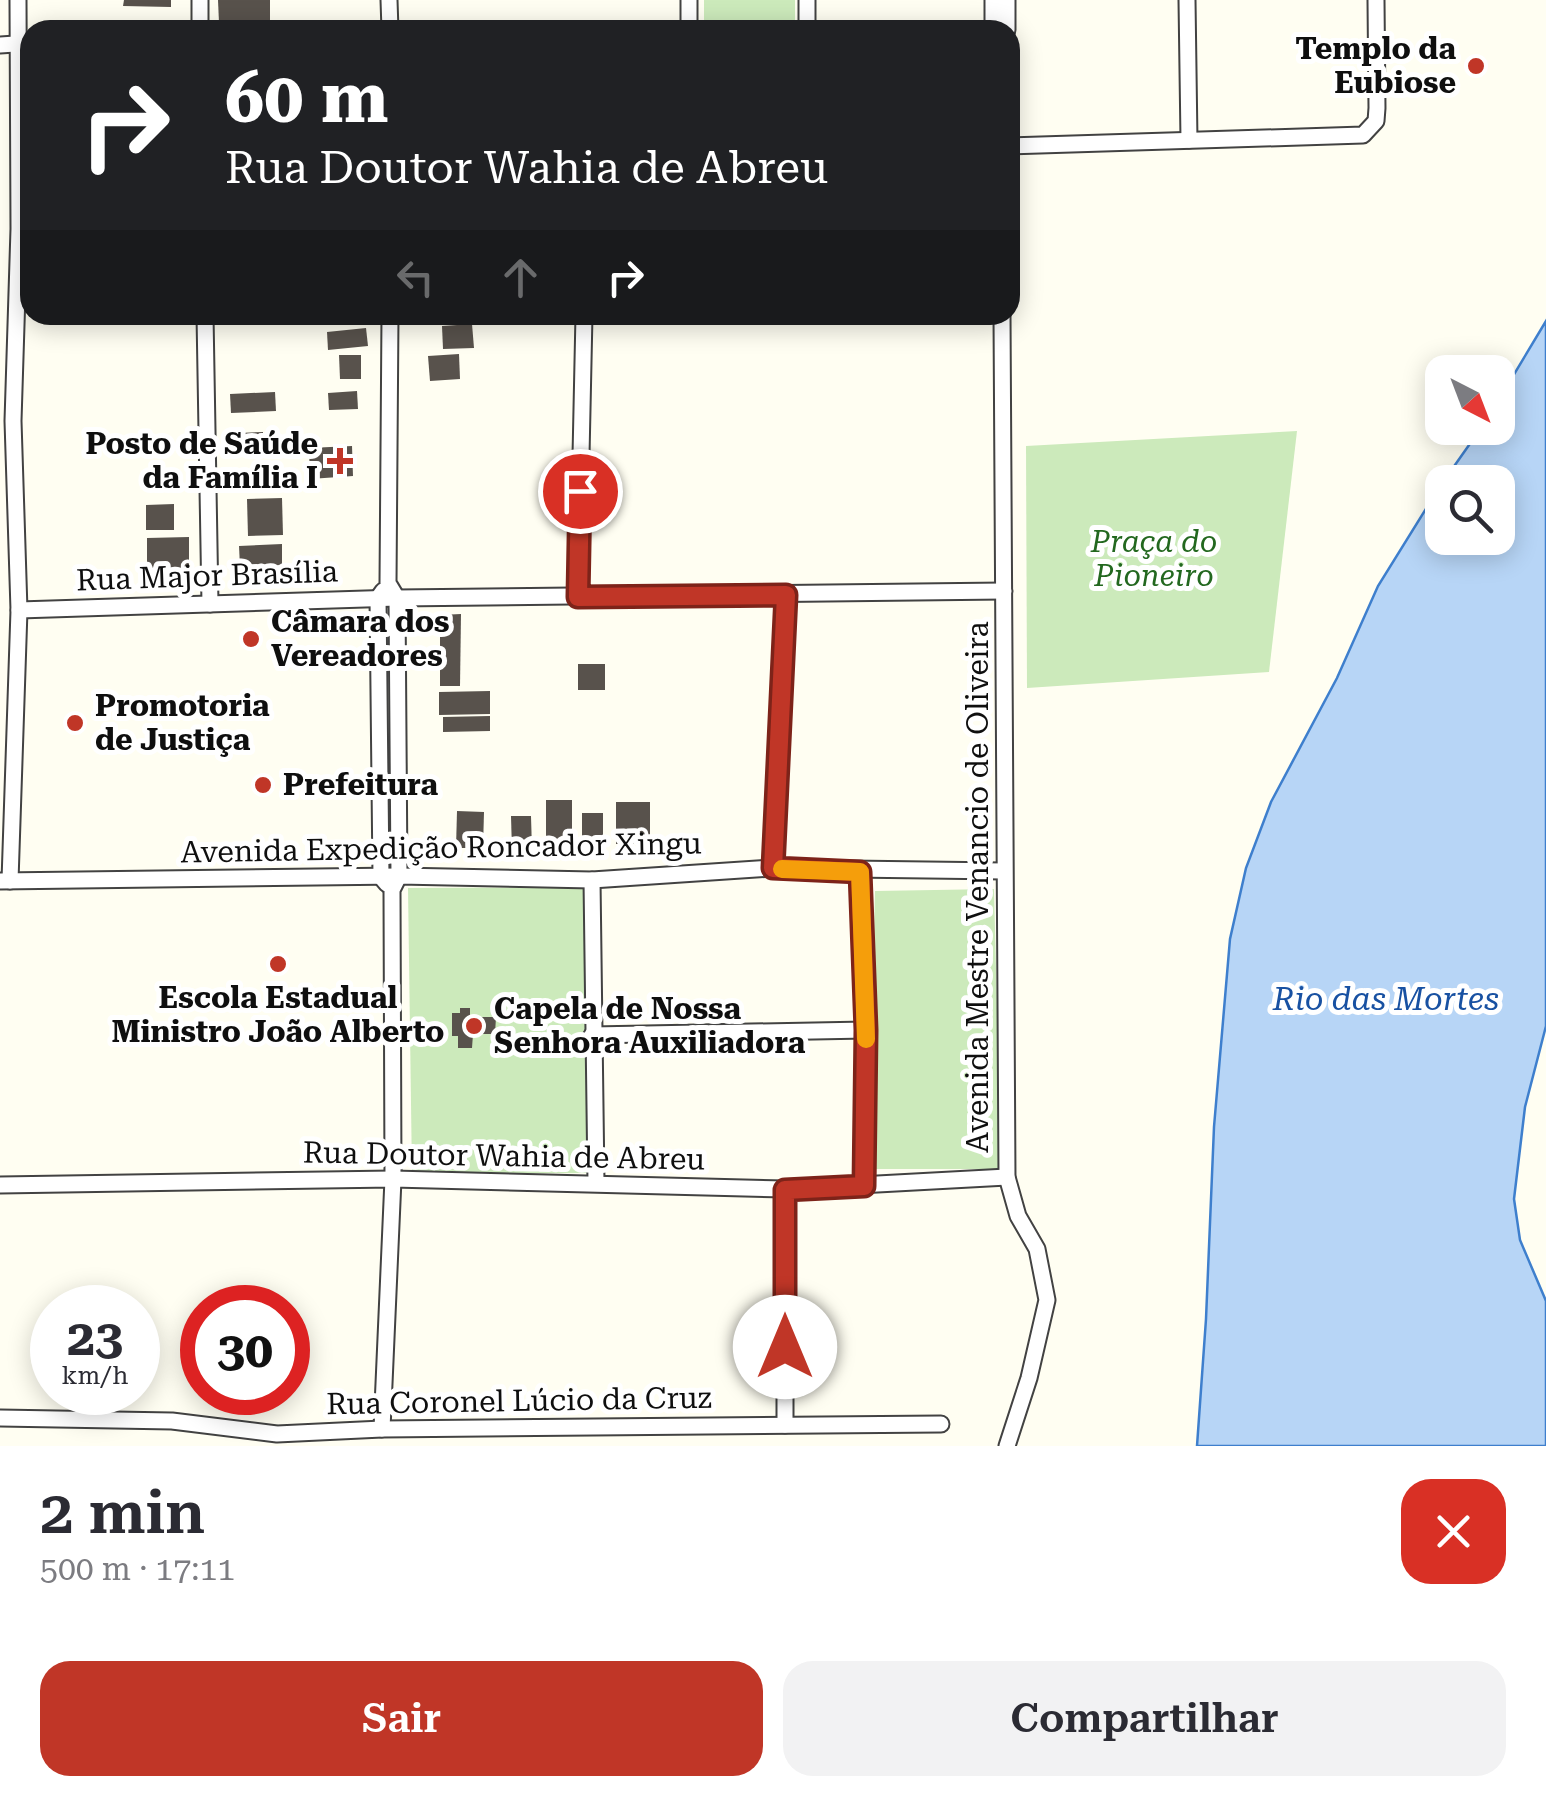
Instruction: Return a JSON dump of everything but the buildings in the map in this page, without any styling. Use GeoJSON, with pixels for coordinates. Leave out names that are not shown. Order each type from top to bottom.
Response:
{"type":"FeatureCollection","features":[{"type":"Feature","properties":{"kind":"street"},"geometry":{"type":"LineString","coordinates":[[1187,0],[1188,140]]}},
{"type":"Feature","properties":{"kind":"street"},"geometry":{"type":"LineString","coordinates":[[1020,146],[1351,137],[1370,129],[1376,121],[1376,0]]}},
{"type":"Feature","properties":{"kind":"street"},"geometry":{"type":"LineString","coordinates":[[5,881],[19,610],[7,420],[20,274]]}},
{"type":"Feature","properties":{"kind":"street"},"geometry":{"type":"LineString","coordinates":[[206,325],[210,604]]}},
{"type":"Feature","properties":{"kind":"street"},"geometry":{"type":"LineString","coordinates":[[382,1429],[393,1179],[390,325]]}},
{"type":"Feature","properties":{"kind":"street"},"geometry":{"type":"LineString","coordinates":[[578,597],[584,325]]}},
{"type":"Feature","properties":{"kind":"street","name":"Avenida Mestre Venancio de Oliveira"},"geometry":{"type":"LineString","coordinates":[[1002,325],[1006,1177],[1018,1216],[1037,1249],[1047,1300],[1029,1378],[1007,1446]]}},
{"type":"Feature","properties":{"kind":"street"},"geometry":{"type":"LineString","coordinates":[[391,881],[378,598],[392,591],[578,597],[1004,591]]}},
{"type":"Feature","properties":{"kind":"street"},"geometry":{"type":"LineString","coordinates":[[773,868],[786,595]]}},
{"type":"Feature","properties":{"kind":"street","name":"Rua Major Brasília"},"geometry":{"type":"LineString","coordinates":[[19,610],[378,598]]}},
{"type":"Feature","properties":{"kind":"street","name":"Avenida Expedição Roncador Xingu"},"geometry":{"type":"LineString","coordinates":[[5,881],[592,880],[773,868],[1004,871]]}},
{"type":"Feature","properties":{"kind":"street"},"geometry":{"type":"LineString","coordinates":[[860,872],[866,1030],[864,1186]]}},
{"type":"Feature","properties":{"kind":"street"},"geometry":{"type":"LineString","coordinates":[[592,880],[596,1183]]}},
{"type":"Feature","properties":{"kind":"street"},"geometry":{"type":"LineString","coordinates":[[592,1035],[866,1030]]}},
{"type":"Feature","properties":{"kind":"street","name":"Rua Doutor Wahia de Abreu"},"geometry":{"type":"LineString","coordinates":[[0,1185],[393,1179],[785,1190],[1006,1177]]}},
{"type":"Feature","properties":{"kind":"street"},"geometry":{"type":"LineString","coordinates":[[785,1190],[785,1426]]}},
{"type":"Feature","properties":{"kind":"street","name":"Rua Coronel Lúcio da Cruz"},"geometry":{"type":"LineString","coordinates":[[0,1418],[172,1421],[277,1434],[382,1429],[941,1424]]}},
{"type":"Feature","properties":{"kind":"street"},"geometry":{"type":"LineString","coordinates":[[260,1446],[277,1434]]}},
{"type":"Feature","properties":{"kind":"green space"},"geometry":{"type":"Polygon","coordinates":[[[704,0],[795,0],[795,20],[704,20],[704,0]]]}},
{"type":"Feature","properties":{"kind":"green space","name":"Praça do Pioneiro"},"geometry":{"type":"Polygon","coordinates":[[[1297,431],[1269,672],[1027,688],[1026,446],[1297,431]]]}},
{"type":"Feature","properties":{"kind":"green space"},"geometry":{"type":"Polygon","coordinates":[[[587,887],[588,1173],[412,1174],[408,888],[587,887]]]}},
{"type":"Feature","properties":{"kind":"green space"},"geometry":{"type":"Polygon","coordinates":[[[994,889],[1001,1169],[869,1169],[875,891],[994,889]]]}},
{"type":"Feature","properties":{"kind":"water","name":"Rio das Mortes"},"geometry":{"type":"Polygon","coordinates":[[[1546,321],[1546,1026],[1525,1107],[1514,1199],[1520,1240],[1546,1301],[1546,1446],[1197,1446],[1214,1127],[1230,939],[1246,868],[1271,802],[1337,678],[1378,586],[1425,510],[1425,555],[1515,555],[1515,465],[1455,465],[1469,445],[1515,445],[1515,373],[1546,321]]]}},
{"type":"Feature","properties":{"kind":"slow traffic"},"geometry":{"type":"LineString","coordinates":[[782,869],[860,872],[866,1039]]}},
{"type":"Feature","properties":{"kind":"place","name":"Templo da Eubiose"},"geometry":{"type":"Point","coordinates":[1476,66]}},
{"type":"Feature","properties":{"kind":"place","name":"Posto de Saúde da Família I"},"geometry":{"type":"Point","coordinates":[340,461]}},
{"type":"Feature","properties":{"kind":"place","name":"Câmara dos Vereadores"},"geometry":{"type":"Point","coordinates":[251,639]}},
{"type":"Feature","properties":{"kind":"place","name":"Promotoria de Justiça"},"geometry":{"type":"Point","coordinates":[75,723]}},
{"type":"Feature","properties":{"kind":"place","name":"Prefeitura"},"geometry":{"type":"Point","coordinates":[263,785]}},
{"type":"Feature","properties":{"kind":"place","name":"Escola Estadual Ministro João Alberto"},"geometry":{"type":"Point","coordinates":[278,964]}},
{"type":"Feature","properties":{"kind":"place","name":"Capela de Nossa Senhora Auxiliadora"},"geometry":{"type":"Point","coordinates":[474,1026]}},
{"type":"Feature","properties":{"kind":"route"},"geometry":{"type":"LineString","coordinates":[[580,491],[578,597],[786,595],[773,868],[860,872],[866,1030],[864,1186],[785,1190],[785,1347]]}}]}
